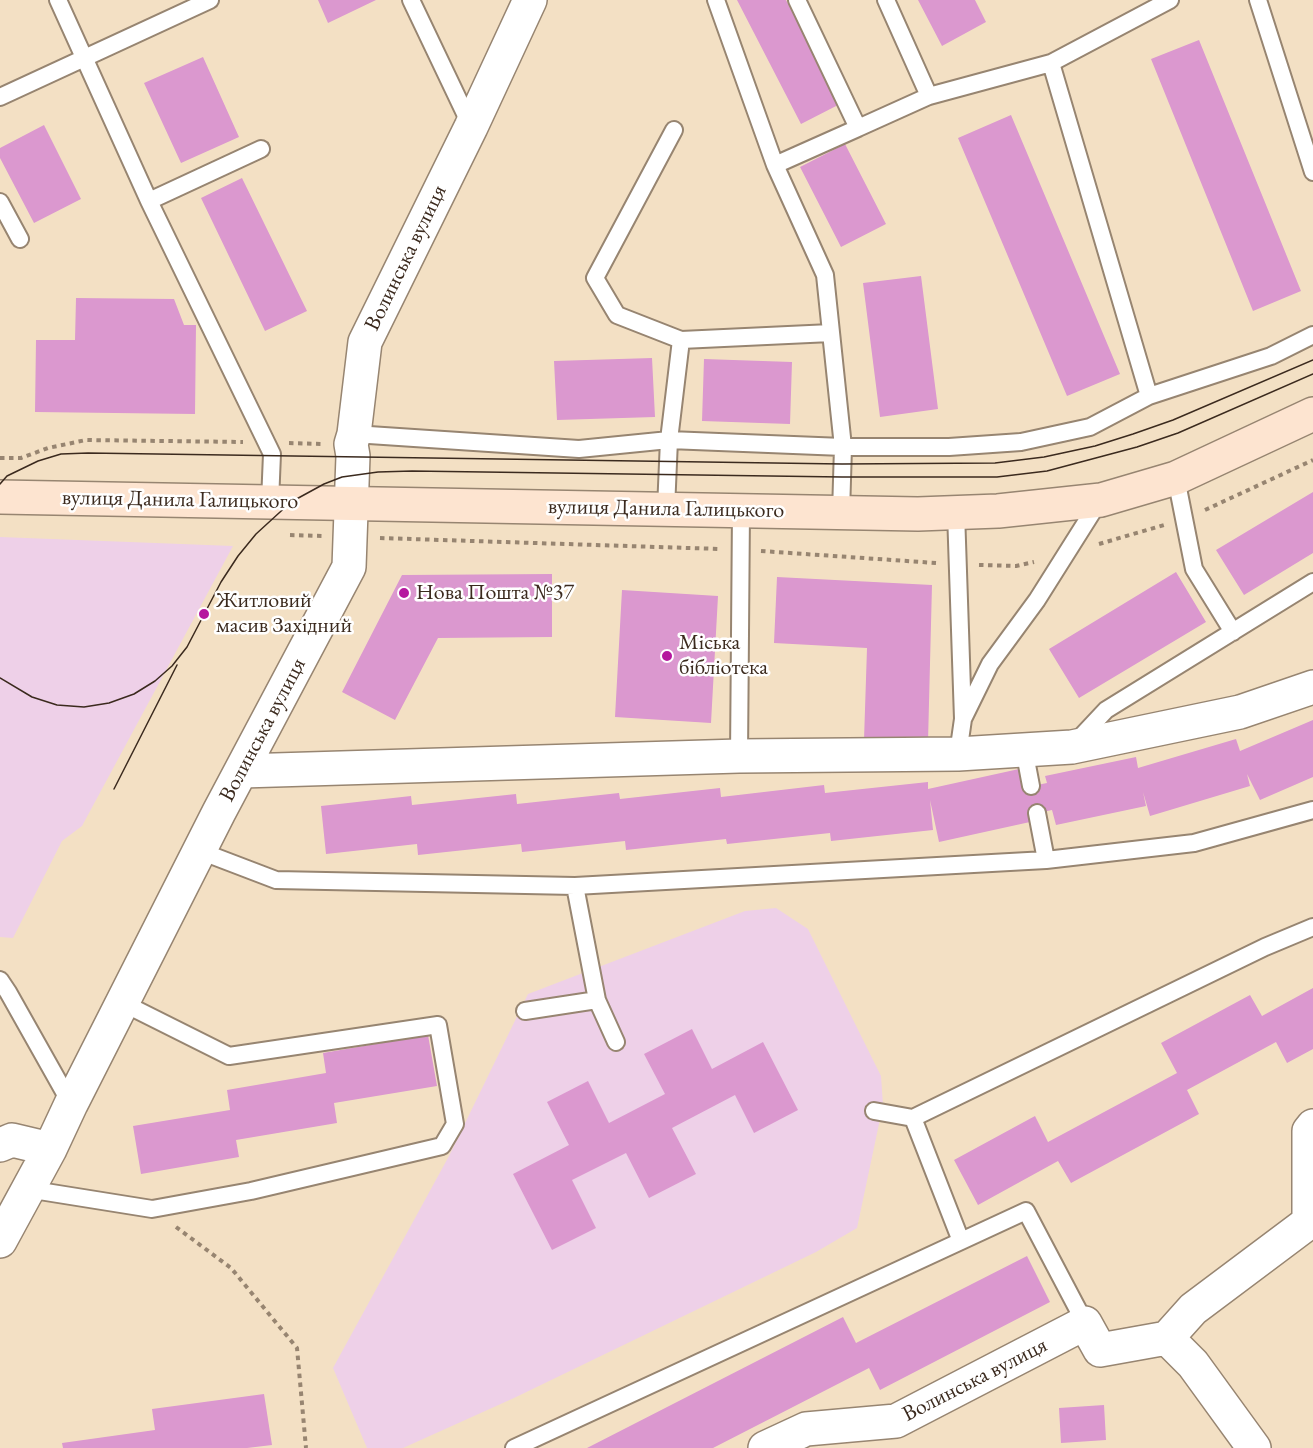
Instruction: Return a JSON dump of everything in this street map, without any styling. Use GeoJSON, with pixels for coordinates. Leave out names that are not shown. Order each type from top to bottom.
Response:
{"type":"FeatureCollection","features":[{"type":"Feature","properties":{"kind":"street","name":"Волинська вулиця"},"geometry":{"type":"LineString","coordinates":[[0,1241],[50,1149],[200,851],[348,567],[352,439],[365,342],[471,127],[530,0]]}},
{"type":"Feature","properties":{"kind":"street","name":"вулиця Данила Галицького"},"geometry":{"type":"LineString","coordinates":[[0,497],[842,513],[999,511],[1101,500],[1176,478],[1313,414]]}},
{"type":"Feature","properties":{"kind":"street"},"geometry":{"type":"LineString","coordinates":[[242,771],[739,756],[958,754],[1072,747],[1240,712],[1313,687]]}},
{"type":"Feature","properties":{"kind":"street"},"geometry":{"type":"LineString","coordinates":[[1086,1323],[1101,1350],[1167,1338],[1193,1310],[1309,1222],[1309,1131],[1313,1126]]}},
{"type":"Feature","properties":{"kind":"street"},"geometry":{"type":"LineString","coordinates":[[0,1145],[12,1140],[50,1149]]}},
{"type":"Feature","properties":{"kind":"street","name":"Волинська вулиця"},"geometry":{"type":"LineString","coordinates":[[765,1448],[806,1429],[896,1421],[1086,1323]]}},
{"type":"Feature","properties":{"kind":"street"},"geometry":{"type":"LineString","coordinates":[[1167,1338],[1193,1364],[1254,1448]]}},
{"type":"Feature","properties":{"kind":"lane"},"geometry":{"type":"LineString","coordinates":[[58,0],[149,201],[272,454],[270,502]]}},
{"type":"Feature","properties":{"kind":"lane"},"geometry":{"type":"LineString","coordinates":[[0,97],[210,0]]}},
{"type":"Feature","properties":{"kind":"lane"},"geometry":{"type":"LineString","coordinates":[[411,0],[471,127]]}},
{"type":"Feature","properties":{"kind":"lane"},"geometry":{"type":"LineString","coordinates":[[717,0],[775,165],[825,275],[843,447],[842,513]]}},
{"type":"Feature","properties":{"kind":"lane"},"geometry":{"type":"LineString","coordinates":[[797,0],[858,129]]}},
{"type":"Feature","properties":{"kind":"lane"},"geometry":{"type":"LineString","coordinates":[[886,0],[929,96]]}},
{"type":"Feature","properties":{"kind":"lane"},"geometry":{"type":"LineString","coordinates":[[775,165],[929,96],[1051,63],[1170,0]]}},
{"type":"Feature","properties":{"kind":"lane"},"geometry":{"type":"LineString","coordinates":[[1258,0],[1313,172]]}},
{"type":"Feature","properties":{"kind":"lane"},"geometry":{"type":"LineString","coordinates":[[1051,63],[1149,396]]}},
{"type":"Feature","properties":{"kind":"lane"},"geometry":{"type":"LineString","coordinates":[[674,129],[595,278],[617,315],[681,340],[831,333]]}},
{"type":"Feature","properties":{"kind":"lane"},"geometry":{"type":"LineString","coordinates":[[149,201],[261,149]]}},
{"type":"Feature","properties":{"kind":"lane"},"geometry":{"type":"LineString","coordinates":[[0,202],[20,239]]}},
{"type":"Feature","properties":{"kind":"lane"},"geometry":{"type":"LineString","coordinates":[[352,439],[579,449],[669,440],[843,447],[949,447],[1021,442],[1090,427],[1149,396],[1271,356],[1313,335]]}},
{"type":"Feature","properties":{"kind":"lane"},"geometry":{"type":"LineString","coordinates":[[666,509],[669,440],[681,340]]}},
{"type":"Feature","properties":{"kind":"lane"},"geometry":{"type":"LineString","coordinates":[[1176,478],[1194,569],[1233,632]]}},
{"type":"Feature","properties":{"kind":"lane"},"geometry":{"type":"LineString","coordinates":[[963,719],[990,664],[1037,600],[1101,500]]}},
{"type":"Feature","properties":{"kind":"lane"},"geometry":{"type":"LineString","coordinates":[[739,756],[741,511]]}},
{"type":"Feature","properties":{"kind":"lane"},"geometry":{"type":"LineString","coordinates":[[956,512],[963,719],[958,754]]}},
{"type":"Feature","properties":{"kind":"lane"},"geometry":{"type":"LineString","coordinates":[[1072,747],[1106,710],[1313,582]]}},
{"type":"Feature","properties":{"kind":"lane"},"geometry":{"type":"LineString","coordinates":[[1024,749],[1031,786]]}},
{"type":"Feature","properties":{"kind":"lane"},"geometry":{"type":"LineString","coordinates":[[200,851],[276,880],[575,886],[1046,860],[1194,843],[1313,810]]}},
{"type":"Feature","properties":{"kind":"lane"},"geometry":{"type":"LineString","coordinates":[[1037,813],[1046,860]]}},
{"type":"Feature","properties":{"kind":"lane"},"geometry":{"type":"LineString","coordinates":[[575,886],[597,1000],[616,1042]]}},
{"type":"Feature","properties":{"kind":"lane"},"geometry":{"type":"LineString","coordinates":[[874,1111],[913,1118],[1265,946],[1313,927]]}},
{"type":"Feature","properties":{"kind":"lane"},"geometry":{"type":"LineString","coordinates":[[0,980],[71,1104]]}},
{"type":"Feature","properties":{"kind":"lane"},"geometry":{"type":"LineString","coordinates":[[525,1011],[597,1000]]}},
{"type":"Feature","properties":{"kind":"lane"},"geometry":{"type":"LineString","coordinates":[[27,1189],[152,1209],[251,1191],[442,1146],[455,1124],[438,1025],[230,1056],[123,1003]]}},
{"type":"Feature","properties":{"kind":"lane"},"geometry":{"type":"LineString","coordinates":[[913,1118],[962,1241]]}},
{"type":"Feature","properties":{"kind":"lane"},"geometry":{"type":"LineString","coordinates":[[514,1448],[1026,1211],[1086,1323]]}},
{"type":"Feature","properties":{"kind":"path"},"geometry":{"type":"LineString","coordinates":[[0,458],[21,458],[48,448],[86,440],[267,443],[352,439]]}},
{"type":"Feature","properties":{"kind":"path"},"geometry":{"type":"LineString","coordinates":[[350,537],[741,550],[957,565],[1016,566],[1066,555]]}},
{"type":"Feature","properties":{"kind":"path"},"geometry":{"type":"LineString","coordinates":[[152,1209],[231,1268],[297,1348],[306,1448]]}},
{"type":"Feature","properties":{"kind":"shaded area"},"geometry":{"type":"Polygon","coordinates":[[[0,537],[233,546],[82,826],[62,841],[13,938],[0,937],[0,537]]]}},
{"type":"Feature","properties":{"kind":"shaded area"},"geometry":{"type":"Polygon","coordinates":[[[776,908],[808,929],[881,1076],[883,1105],[857,1228],[816,1252],[514,1398],[403,1448],[367,1448],[333,1368],[449,1156],[528,994],[745,911],[776,908]]]}},
{"type":"Feature","properties":{"kind":"building"},"geometry":{"type":"Polygon","coordinates":[[[318,0],[376,0],[328,23],[318,0]]]}},
{"type":"Feature","properties":{"kind":"building"},"geometry":{"type":"Polygon","coordinates":[[[737,0],[786,0],[840,104],[801,124],[737,0]]]}},
{"type":"Feature","properties":{"kind":"building"},"geometry":{"type":"Polygon","coordinates":[[[918,0],[975,0],[986,22],[942,46],[918,0]]]}},
{"type":"Feature","properties":{"kind":"building"},"geometry":{"type":"Polygon","coordinates":[[[1199,40],[1301,291],[1253,311],[1151,59],[1199,40]]]}},
{"type":"Feature","properties":{"kind":"building"},"geometry":{"type":"Polygon","coordinates":[[[203,57],[239,137],[181,163],[144,83],[203,57]]]}},
{"type":"Feature","properties":{"kind":"building"},"geometry":{"type":"Polygon","coordinates":[[[1011,115],[1120,374],[1067,396],[958,138],[1011,115]]]}},
{"type":"Feature","properties":{"kind":"building"},"geometry":{"type":"Polygon","coordinates":[[[44,125],[81,199],[34,223],[0,158],[0,148],[44,125]]]}},
{"type":"Feature","properties":{"kind":"building"},"geometry":{"type":"Polygon","coordinates":[[[845,144],[886,224],[841,247],[800,167],[845,144]]]}},
{"type":"Feature","properties":{"kind":"building"},"geometry":{"type":"Polygon","coordinates":[[[242,178],[307,311],[265,331],[201,198],[242,178]]]}},
{"type":"Feature","properties":{"kind":"building"},"geometry":{"type":"Polygon","coordinates":[[[921,276],[938,409],[880,417],[863,283],[921,276]]]}},
{"type":"Feature","properties":{"kind":"building"},"geometry":{"type":"Polygon","coordinates":[[[76,298],[174,299],[184,325],[196,325],[195,414],[35,412],[36,340],[75,340],[76,298]]]}},
{"type":"Feature","properties":{"kind":"building"},"geometry":{"type":"Polygon","coordinates":[[[652,358],[655,417],[557,420],[554,361],[652,358]]]}},
{"type":"Feature","properties":{"kind":"building"},"geometry":{"type":"Polygon","coordinates":[[[704,359],[792,362],[790,424],[702,421],[704,359]]]}},
{"type":"Feature","properties":{"kind":"building"},"geometry":{"type":"Polygon","coordinates":[[[1313,492],[1313,553],[1244,595],[1216,550],[1313,492]]]}},
{"type":"Feature","properties":{"kind":"building"},"geometry":{"type":"Polygon","coordinates":[[[1176,572],[1206,622],[1079,698],[1049,649],[1176,572]]]}},
{"type":"Feature","properties":{"kind":"building"},"geometry":{"type":"Polygon","coordinates":[[[552,574],[552,637],[438,638],[395,720],[342,692],[402,575],[552,574]]]}},
{"type":"Feature","properties":{"kind":"building"},"geometry":{"type":"Polygon","coordinates":[[[777,577],[932,585],[928,742],[864,740],[867,648],[774,643],[777,577]]]}},
{"type":"Feature","properties":{"kind":"building","name":"Міська бібліотека"},"geometry":{"type":"Polygon","coordinates":[[[622,590],[718,596],[711,723],[615,717],[622,590]]]}},
{"type":"Feature","properties":{"kind":"building"},"geometry":{"type":"Polygon","coordinates":[[[1313,720],[1313,777],[1260,800],[1247,774],[1250,786],[1150,816],[1143,792],[1146,806],[1056,825],[1052,810],[1028,815],[1030,822],[939,842],[930,800],[933,830],[831,841],[830,833],[727,844],[726,839],[626,850],[625,841],[522,852],[521,844],[418,855],[417,844],[326,854],[321,806],[411,796],[412,805],[516,794],[517,804],[619,793],[620,799],[720,788],[721,797],[824,785],[825,793],[928,782],[928,789],[1019,769],[1022,788],[1047,783],[1045,776],[1136,757],[1138,768],[1236,739],[1240,751],[1313,720]]]}},
{"type":"Feature","properties":{"kind":"building"},"geometry":{"type":"Polygon","coordinates":[[[1313,988],[1313,1049],[1287,1063],[1276,1042],[1187,1090],[1199,1114],[1071,1183],[1058,1161],[978,1205],[954,1160],[1035,1116],[1048,1142],[1177,1073],[1161,1043],[1250,995],[1262,1016],[1313,988]]]}},
{"type":"Feature","properties":{"kind":"building"},"geometry":{"type":"Polygon","coordinates":[[[692,1029],[712,1069],[763,1042],[798,1110],[754,1133],[735,1095],[672,1128],[696,1174],[649,1198],[626,1153],[572,1180],[596,1228],[552,1250],[513,1174],[569,1145],[547,1102],[588,1081],[609,1123],[665,1094],[644,1054],[692,1029]]]}},
{"type":"Feature","properties":{"kind":"building"},"geometry":{"type":"Polygon","coordinates":[[[428,1035],[437,1086],[334,1103],[337,1123],[236,1140],[239,1157],[141,1174],[133,1126],[230,1110],[227,1090],[326,1073],[323,1053],[428,1035]]]}},
{"type":"Feature","properties":{"kind":"building"},"geometry":{"type":"Polygon","coordinates":[[[1027,1256],[1050,1302],[880,1390],[869,1368],[713,1448],[587,1448],[843,1317],[856,1343],[1027,1256]]]}},
{"type":"Feature","properties":{"kind":"building"},"geometry":{"type":"Polygon","coordinates":[[[264,1394],[272,1445],[247,1448],[63,1448],[62,1443],[155,1430],[152,1409],[264,1394]]]}},
{"type":"Feature","properties":{"kind":"building"},"geometry":{"type":"Polygon","coordinates":[[[1104,1405],[1106,1440],[1061,1443],[1059,1408],[1104,1405]]]}},
{"type":"Feature","properties":{"kind":"tram line"},"geometry":{"type":"LineString","coordinates":[[0,484],[7,476],[38,461],[61,454],[88,453],[842,464],[995,463],[1044,457],[1095,446],[1133,434],[1173,420],[1313,360]]}},
{"type":"Feature","properties":{"kind":"tram line"},"geometry":{"type":"LineString","coordinates":[[0,678],[32,697],[57,705],[84,707],[109,703],[134,694],[155,681],[172,666],[187,647],[221,582],[256,534],[291,502],[342,477],[378,472],[412,471],[997,477],[1047,471],[1137,447],[1178,433],[1313,374]]}},
{"type":"Feature","properties":{"kind":"tram line"},"geometry":{"type":"LineString","coordinates":[[114,789],[177,665]]}},
{"type":"Feature","properties":{"kind":"place","name":"Нова Пошта №37"},"geometry":{"type":"Point","coordinates":[404,593]}},
{"type":"Feature","properties":{"kind":"place","name":"Житловий масив Західний"},"geometry":{"type":"Point","coordinates":[204,614]}},
{"type":"Feature","properties":{"kind":"place","name":"Міська бібліотека"},"geometry":{"type":"Point","coordinates":[667,656]}}]}
